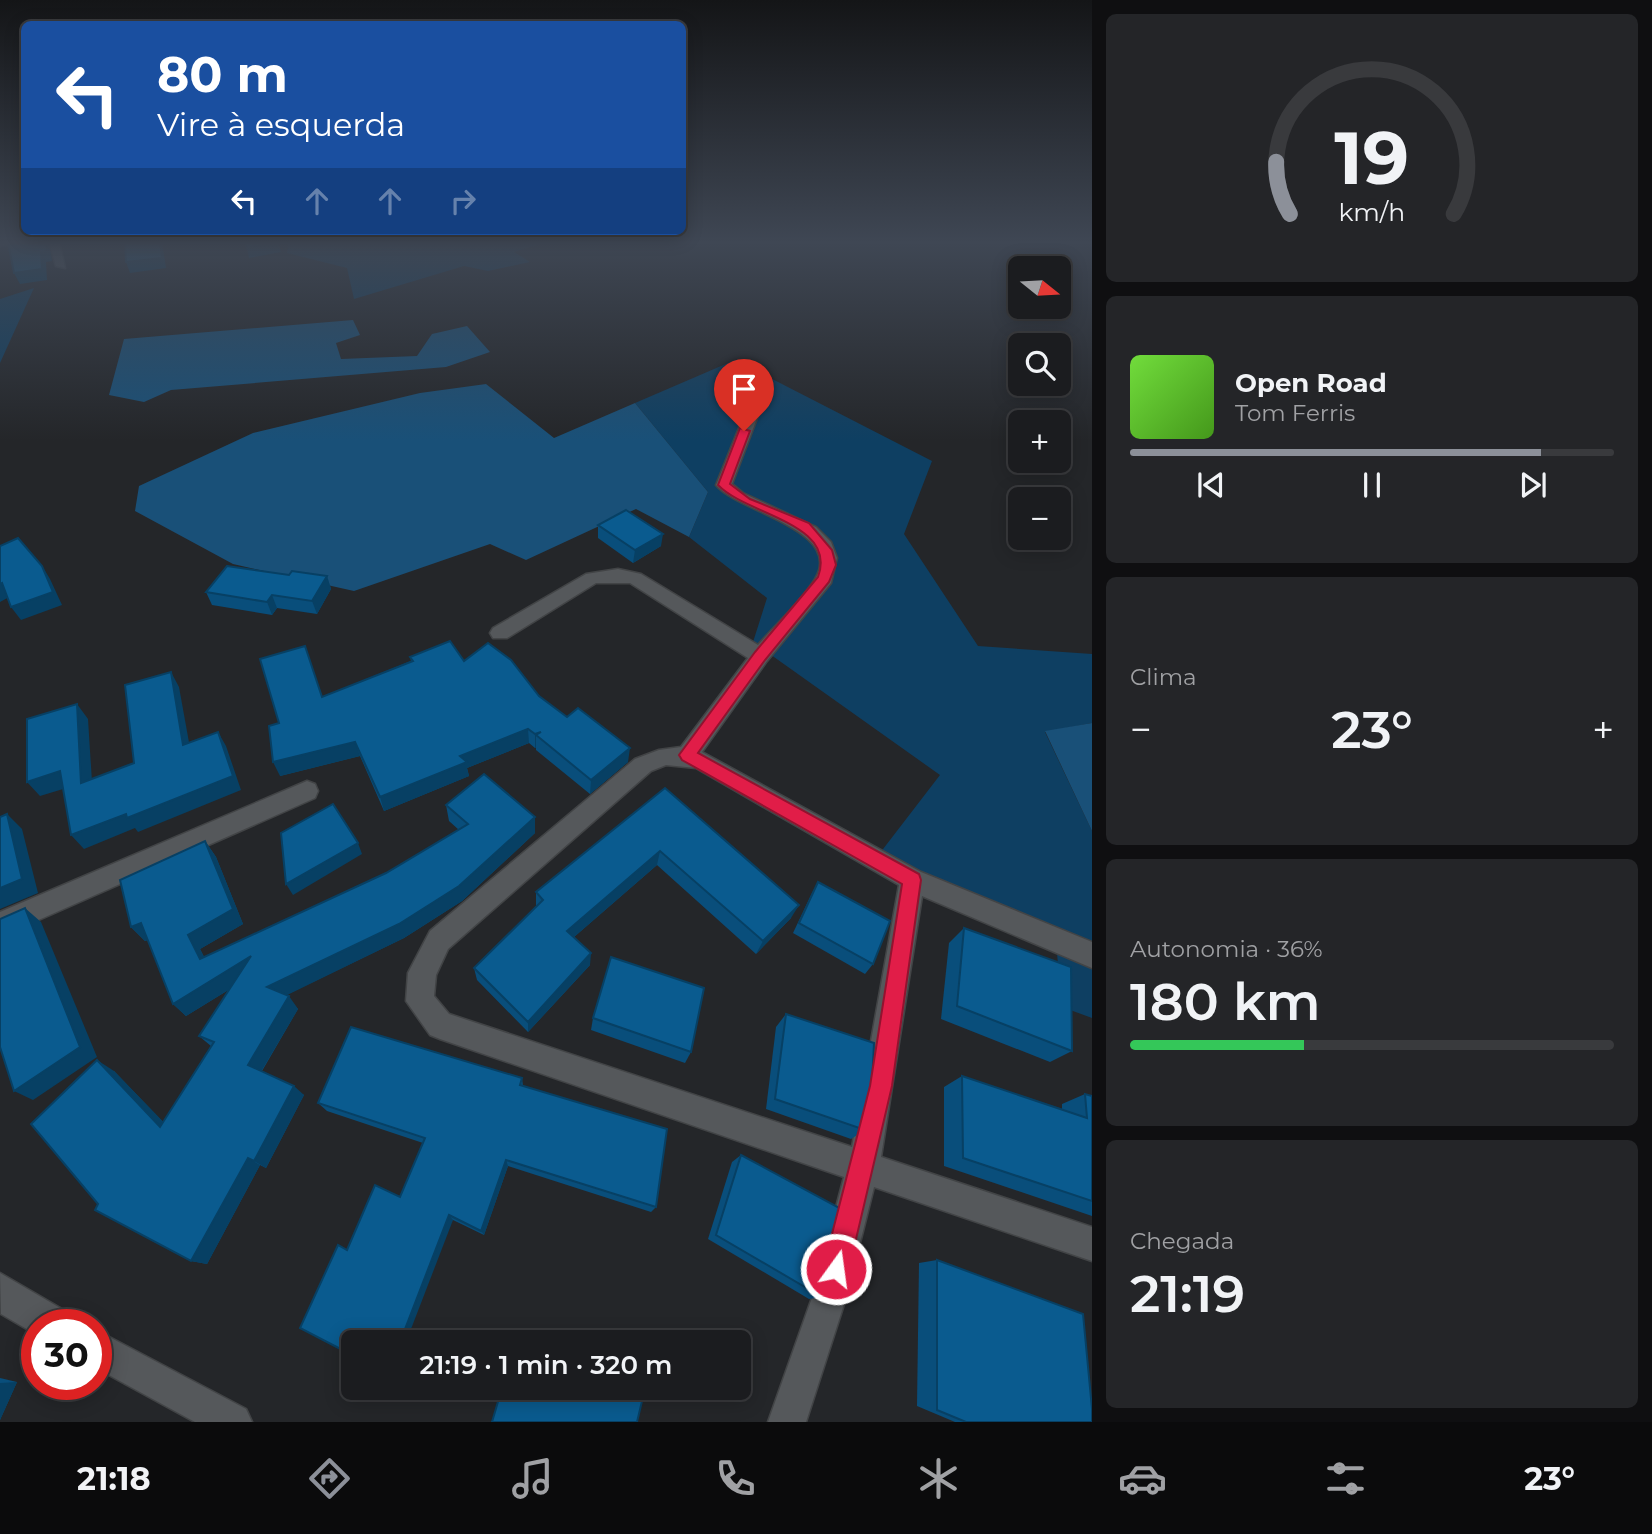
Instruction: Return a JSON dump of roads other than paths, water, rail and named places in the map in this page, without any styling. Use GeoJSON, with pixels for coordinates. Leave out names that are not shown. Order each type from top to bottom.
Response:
{"type":"FeatureCollection","features":[{"type":"Feature","properties":{"kind":"street"},"geometry":{"type":"LineString","coordinates":[[688,755],[760,656],[825,579],[830,565],[825,550],[805,525],[746,501],[724,485],[752,413]]}},
{"type":"Feature","properties":{"kind":"street"},"geometry":{"type":"LineString","coordinates":[[500,633],[592,578],[618,575],[635,578],[760,656]]}},
{"type":"Feature","properties":{"kind":"street"},"geometry":{"type":"LineString","coordinates":[[1092,955],[912,880],[688,755],[659,757],[643,765],[456,923],[439,940],[422,973],[420,1001],[440,1025],[1092,1244]]}},
{"type":"Feature","properties":{"kind":"street"},"geometry":{"type":"LineString","coordinates":[[0,925],[307,791]]}},
{"type":"Feature","properties":{"kind":"street"},"geometry":{"type":"LineString","coordinates":[[787,1422],[830,1295],[863,1166],[881,1086],[912,880]]}},
{"type":"Feature","properties":{"kind":"street"},"geometry":{"type":"LineString","coordinates":[[0,1290],[25,1309]]}},
{"type":"Feature","properties":{"kind":"street"},"geometry":{"type":"LineString","coordinates":[[112,1357],[233,1422]]}}]}
